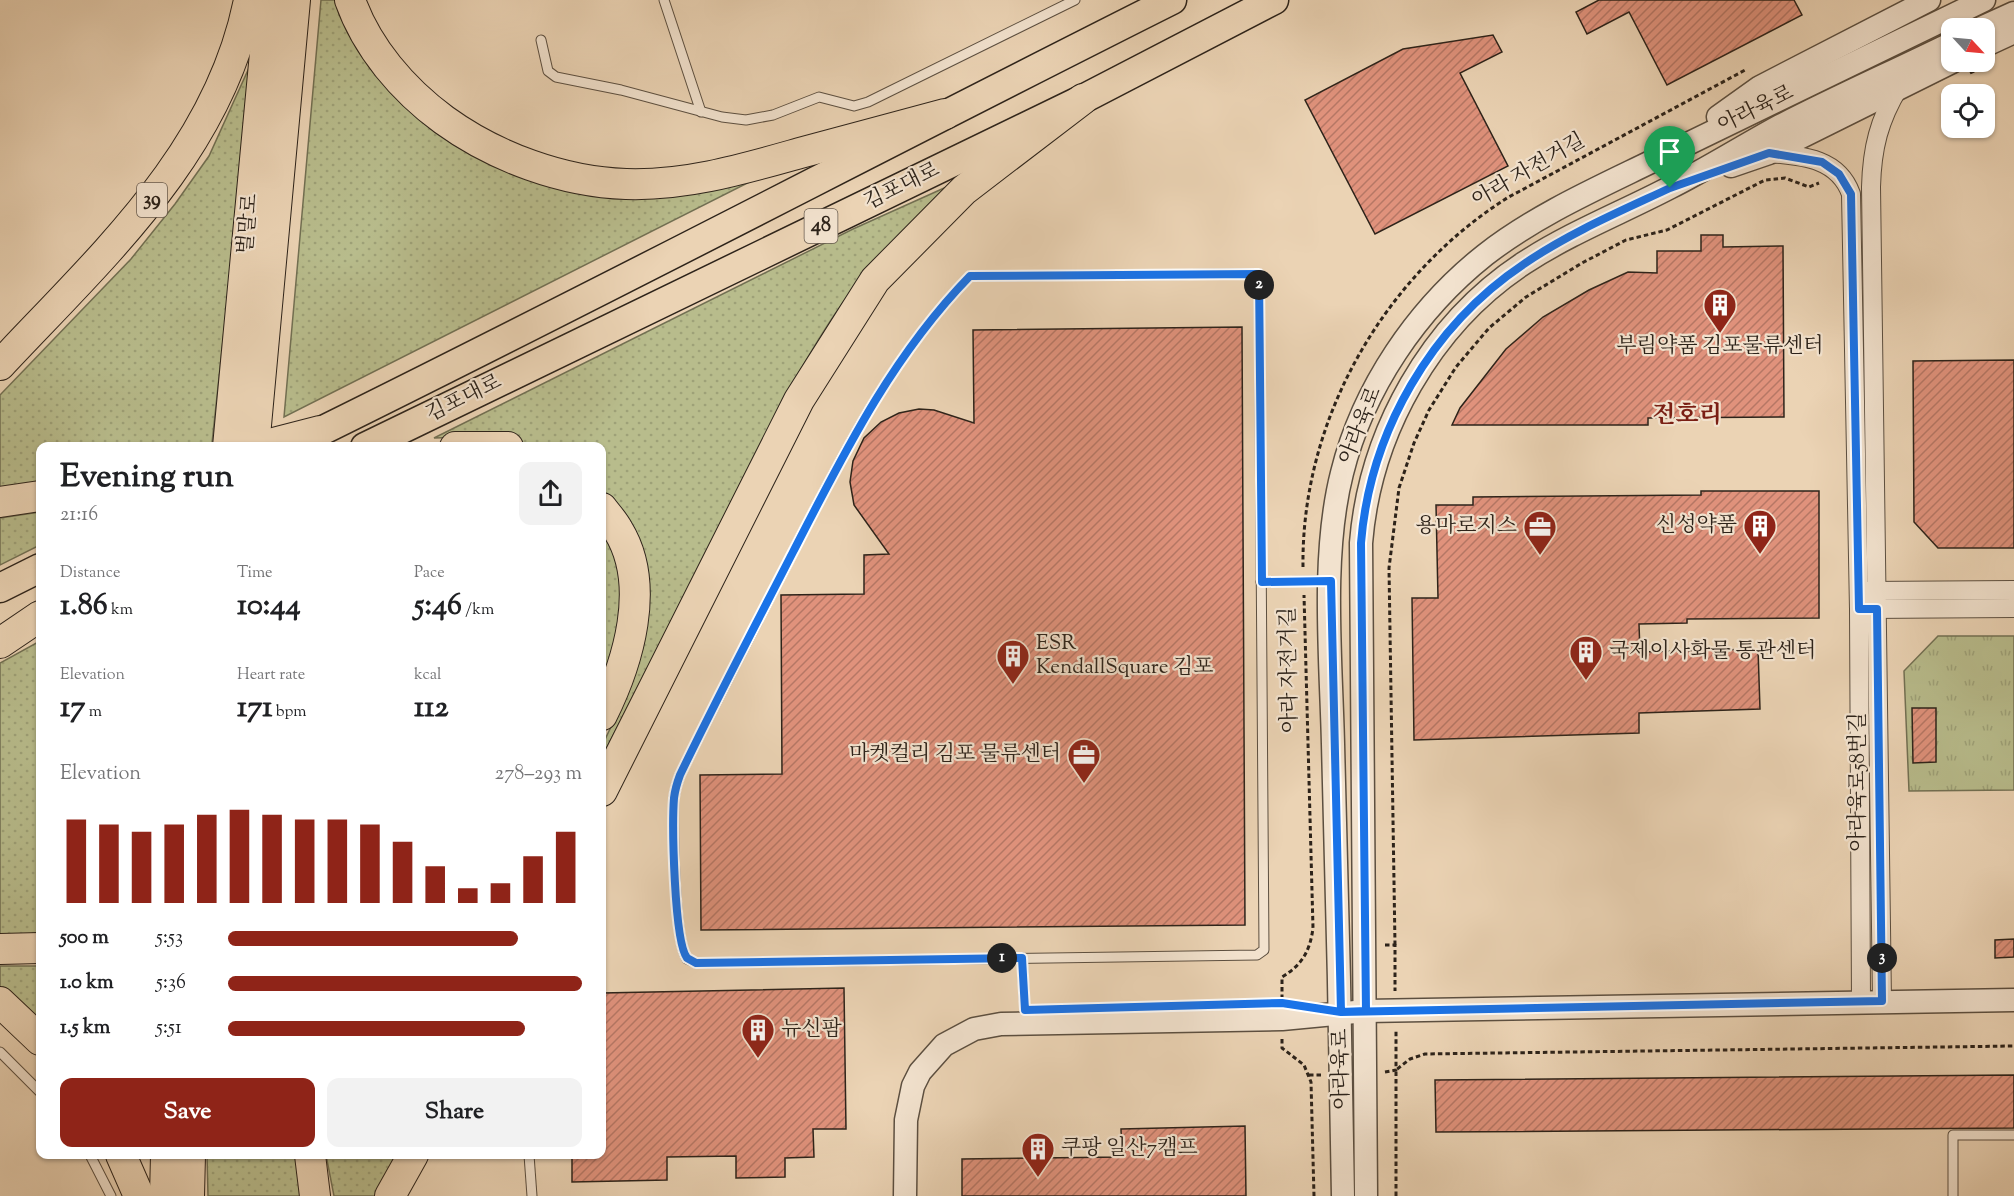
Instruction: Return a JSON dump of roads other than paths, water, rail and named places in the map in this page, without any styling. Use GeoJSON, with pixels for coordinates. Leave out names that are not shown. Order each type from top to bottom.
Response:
{"type":"FeatureCollection","features":[{"type":"Feature","properties":{"kind":"highway","name":"39"},"geometry":{"type":"LineString","coordinates":[[0,365],[120,236],[177,167],[214,101],[233,55],[249,0]]}},
{"type":"Feature","properties":{"kind":"highway","name":"벌말로"},"geometry":{"type":"LineString","coordinates":[[251,442],[239,430],[270,0]]}},
{"type":"Feature","properties":{"kind":"highway","name":"벌말로"},"geometry":{"type":"LineString","coordinates":[[270,282],[295,0]]}},
{"type":"Feature","properties":{"kind":"highway","name":"벌말로"},"geometry":{"type":"LineString","coordinates":[[239,430],[270,282],[297,114],[308,0]]}},
{"type":"Feature","properties":{"kind":"highway"},"geometry":{"type":"LineString","coordinates":[[350,0],[372,46],[395,77],[425,106],[460,132],[499,153],[537,167],[576,177],[626,184],[685,181],[738,171],[945,114]]}},
{"type":"Feature","properties":{"kind":"highway"},"geometry":{"type":"LineString","coordinates":[[606,783],[799,400],[875,280],[964,190],[1083,99]]}},
{"type":"Feature","properties":{"kind":"highway"},"geometry":{"type":"LineString","coordinates":[[276,442],[320,431]]}},
{"type":"Feature","properties":{"kind":"highway"},"geometry":{"type":"LineString","coordinates":[[0,502],[36,497]]}},
{"type":"Feature","properties":{"kind":"highway"},"geometry":{"type":"LineString","coordinates":[[606,513],[619,531],[631,566],[634,598],[630,643],[606,707]]}},
{"type":"Feature","properties":{"kind":"highway"},"geometry":{"type":"LineString","coordinates":[[0,643],[36,619]]}},
{"type":"Feature","properties":{"kind":"highway"},"geometry":{"type":"LineString","coordinates":[[0,949],[36,948]]}},
{"type":"Feature","properties":{"kind":"highway"},"geometry":{"type":"LineString","coordinates":[[0,1002],[36,1036]]}},
{"type":"Feature","properties":{"kind":"highway"},"geometry":{"type":"LineString","coordinates":[[123,1159],[139,1196]]}},
{"type":"Feature","properties":{"kind":"highway"},"geometry":{"type":"LineString","coordinates":[[165,1196],[166,1159]]}},
{"type":"Feature","properties":{"kind":"highway"},"geometry":{"type":"LineString","coordinates":[[189,1196],[190,1159]]}},
{"type":"Feature","properties":{"kind":"highway"},"geometry":{"type":"LineString","coordinates":[[310,1159],[315,1196]]}},
{"type":"Feature","properties":{"kind":"highway"},"geometry":{"type":"LineString","coordinates":[[390,1196],[411,1159]]}},
{"type":"Feature","properties":{"kind":"highway"},"geometry":{"type":"LineString","coordinates":[[409,1196],[423,1159]]}},
{"type":"Feature","properties":{"kind":"main road","name":"김포대로"},"geometry":{"type":"LineString","coordinates":[[298,442],[774,205],[945,114],[1172,0]]}},
{"type":"Feature","properties":{"kind":"main road","name":"김포대로"},"geometry":{"type":"LineString","coordinates":[[375,442],[1083,99],[1274,0]]}},
{"type":"Feature","properties":{"kind":"main road"},"geometry":{"type":"LineString","coordinates":[[0,588],[36,570]]}},
{"type":"Feature","properties":{"kind":"main road"},"geometry":{"type":"LineString","coordinates":[[0,627],[36,610]]}},
{"type":"Feature","properties":{"kind":"street"},"geometry":{"type":"LineString","coordinates":[[1660,158],[1760,87],[1929,0]]}},
{"type":"Feature","properties":{"kind":"street","name":"아라육로"},"geometry":{"type":"LineString","coordinates":[[1343,1196],[1331,581],[1333,526],[1342,472],[1370,398],[1407,338],[1448,289],[1498,246],[1539,219],[1984,0]]}},
{"type":"Feature","properties":{"kind":"street"},"geometry":{"type":"LineString","coordinates":[[1995,22],[2014,13]]}},
{"type":"Feature","properties":{"kind":"street"},"geometry":{"type":"LineString","coordinates":[[1995,49],[2014,32]]}},
{"type":"Feature","properties":{"kind":"street","name":"아라육로"},"geometry":{"type":"LineString","coordinates":[[1366,1196],[1361,543],[1366,501],[1381,449],[1393,418],[1422,368],[1461,317],[1483,296],[1526,262],[1670,188],[1782,126],[1941,48]]}},
{"type":"Feature","properties":{"kind":"street"},"geometry":{"type":"LineString","coordinates":[[1670,188],[1769,153],[1899,87],[1947,72]]}},
{"type":"Feature","properties":{"kind":"street"},"geometry":{"type":"LineString","coordinates":[[1868,600],[1872,157],[1880,121],[1899,87]]}},
{"type":"Feature","properties":{"kind":"street","name":"아라육로58번길"},"geometry":{"type":"LineString","coordinates":[[1769,153],[1822,162],[1839,174],[1851,194],[1868,600],[1871,1001]]}},
{"type":"Feature","properties":{"kind":"street"},"geometry":{"type":"LineString","coordinates":[[1868,600],[2014,590]]}},
{"type":"Feature","properties":{"kind":"street"},"geometry":{"type":"LineString","coordinates":[[1868,600],[2014,608]]}},
{"type":"Feature","properties":{"kind":"street"},"geometry":{"type":"LineString","coordinates":[[905,1196],[906,1120],[913,1086],[920,1072],[945,1045],[974,1029],[1000,1024],[1282,1019],[1366,1011],[2014,1000]]}},
{"type":"Feature","properties":{"kind":"street"},"geometry":{"type":"LineString","coordinates":[[891,1196],[894,1100],[899,1085],[914,1057],[929,1041],[959,1021],[976,1015],[1025,1010],[1282,1003],[1341,1012]]}},
{"type":"Feature","properties":{"kind":"lane"},"geometry":{"type":"LineString","coordinates":[[664,0],[701,112]]}},
{"type":"Feature","properties":{"kind":"lane"},"geometry":{"type":"LineString","coordinates":[[541,40],[548,71],[556,77],[621,90],[701,112],[746,120],[773,115],[819,97],[854,106],[868,102],[1075,0]]}},
{"type":"Feature","properties":{"kind":"lane"},"geometry":{"type":"LineString","coordinates":[[1259,274],[1264,950],[1257,954],[1022,958],[696,963],[687,958],[681,949],[674,798],[680,775],[845,450],[882,386],[924,326],[970,276],[1259,274]]}},
{"type":"Feature","properties":{"kind":"lane"},"geometry":{"type":"LineString","coordinates":[[1262,582],[1331,581]]}},
{"type":"Feature","properties":{"kind":"lane"},"geometry":{"type":"LineString","coordinates":[[1022,958],[1025,1010]]}},
{"type":"Feature","properties":{"kind":"lane"},"geometry":{"type":"LineString","coordinates":[[0,1052],[36,1088]]}},
{"type":"Feature","properties":{"kind":"lane"},"geometry":{"type":"LineString","coordinates":[[1953,1196],[1953,1135],[2014,1135]]}},
{"type":"Feature","properties":{"kind":"lane"},"geometry":{"type":"LineString","coordinates":[[92,1159],[111,1196]]}},
{"type":"Feature","properties":{"kind":"lane"},"geometry":{"type":"LineString","coordinates":[[529,1159],[532,1196]]}},
{"type":"Feature","properties":{"kind":"place","name":"부림약품 김포물류센터"},"geometry":{"type":"Point","coordinates":[1720,334]}},
{"type":"Feature","properties":{"kind":"place","name":"신성약품"},"geometry":{"type":"Point","coordinates":[1760,555]}},
{"type":"Feature","properties":{"kind":"place","name":"용마로지스"},"geometry":{"type":"Point","coordinates":[1540,556]}},
{"type":"Feature","properties":{"kind":"place","name":"국제이사화물 통관센터"},"geometry":{"type":"Point","coordinates":[1586,681]}},
{"type":"Feature","properties":{"kind":"place","name":"ESR KendallSquare 김포"},"geometry":{"type":"Point","coordinates":[1013,685]}},
{"type":"Feature","properties":{"kind":"place","name":"마켓컬리 김포 물류센터"},"geometry":{"type":"Point","coordinates":[1084,784]}},
{"type":"Feature","properties":{"kind":"place","name":"뉴신팜"},"geometry":{"type":"Point","coordinates":[758,1059]}},
{"type":"Feature","properties":{"kind":"place","name":"쿠팡 일산7캠프"},"geometry":{"type":"Point","coordinates":[1038,1178]}},
{"type":"Feature","properties":{"kind":"district","name":"전호리"},"geometry":{"type":"Point","coordinates":[1687,416]}}]}
